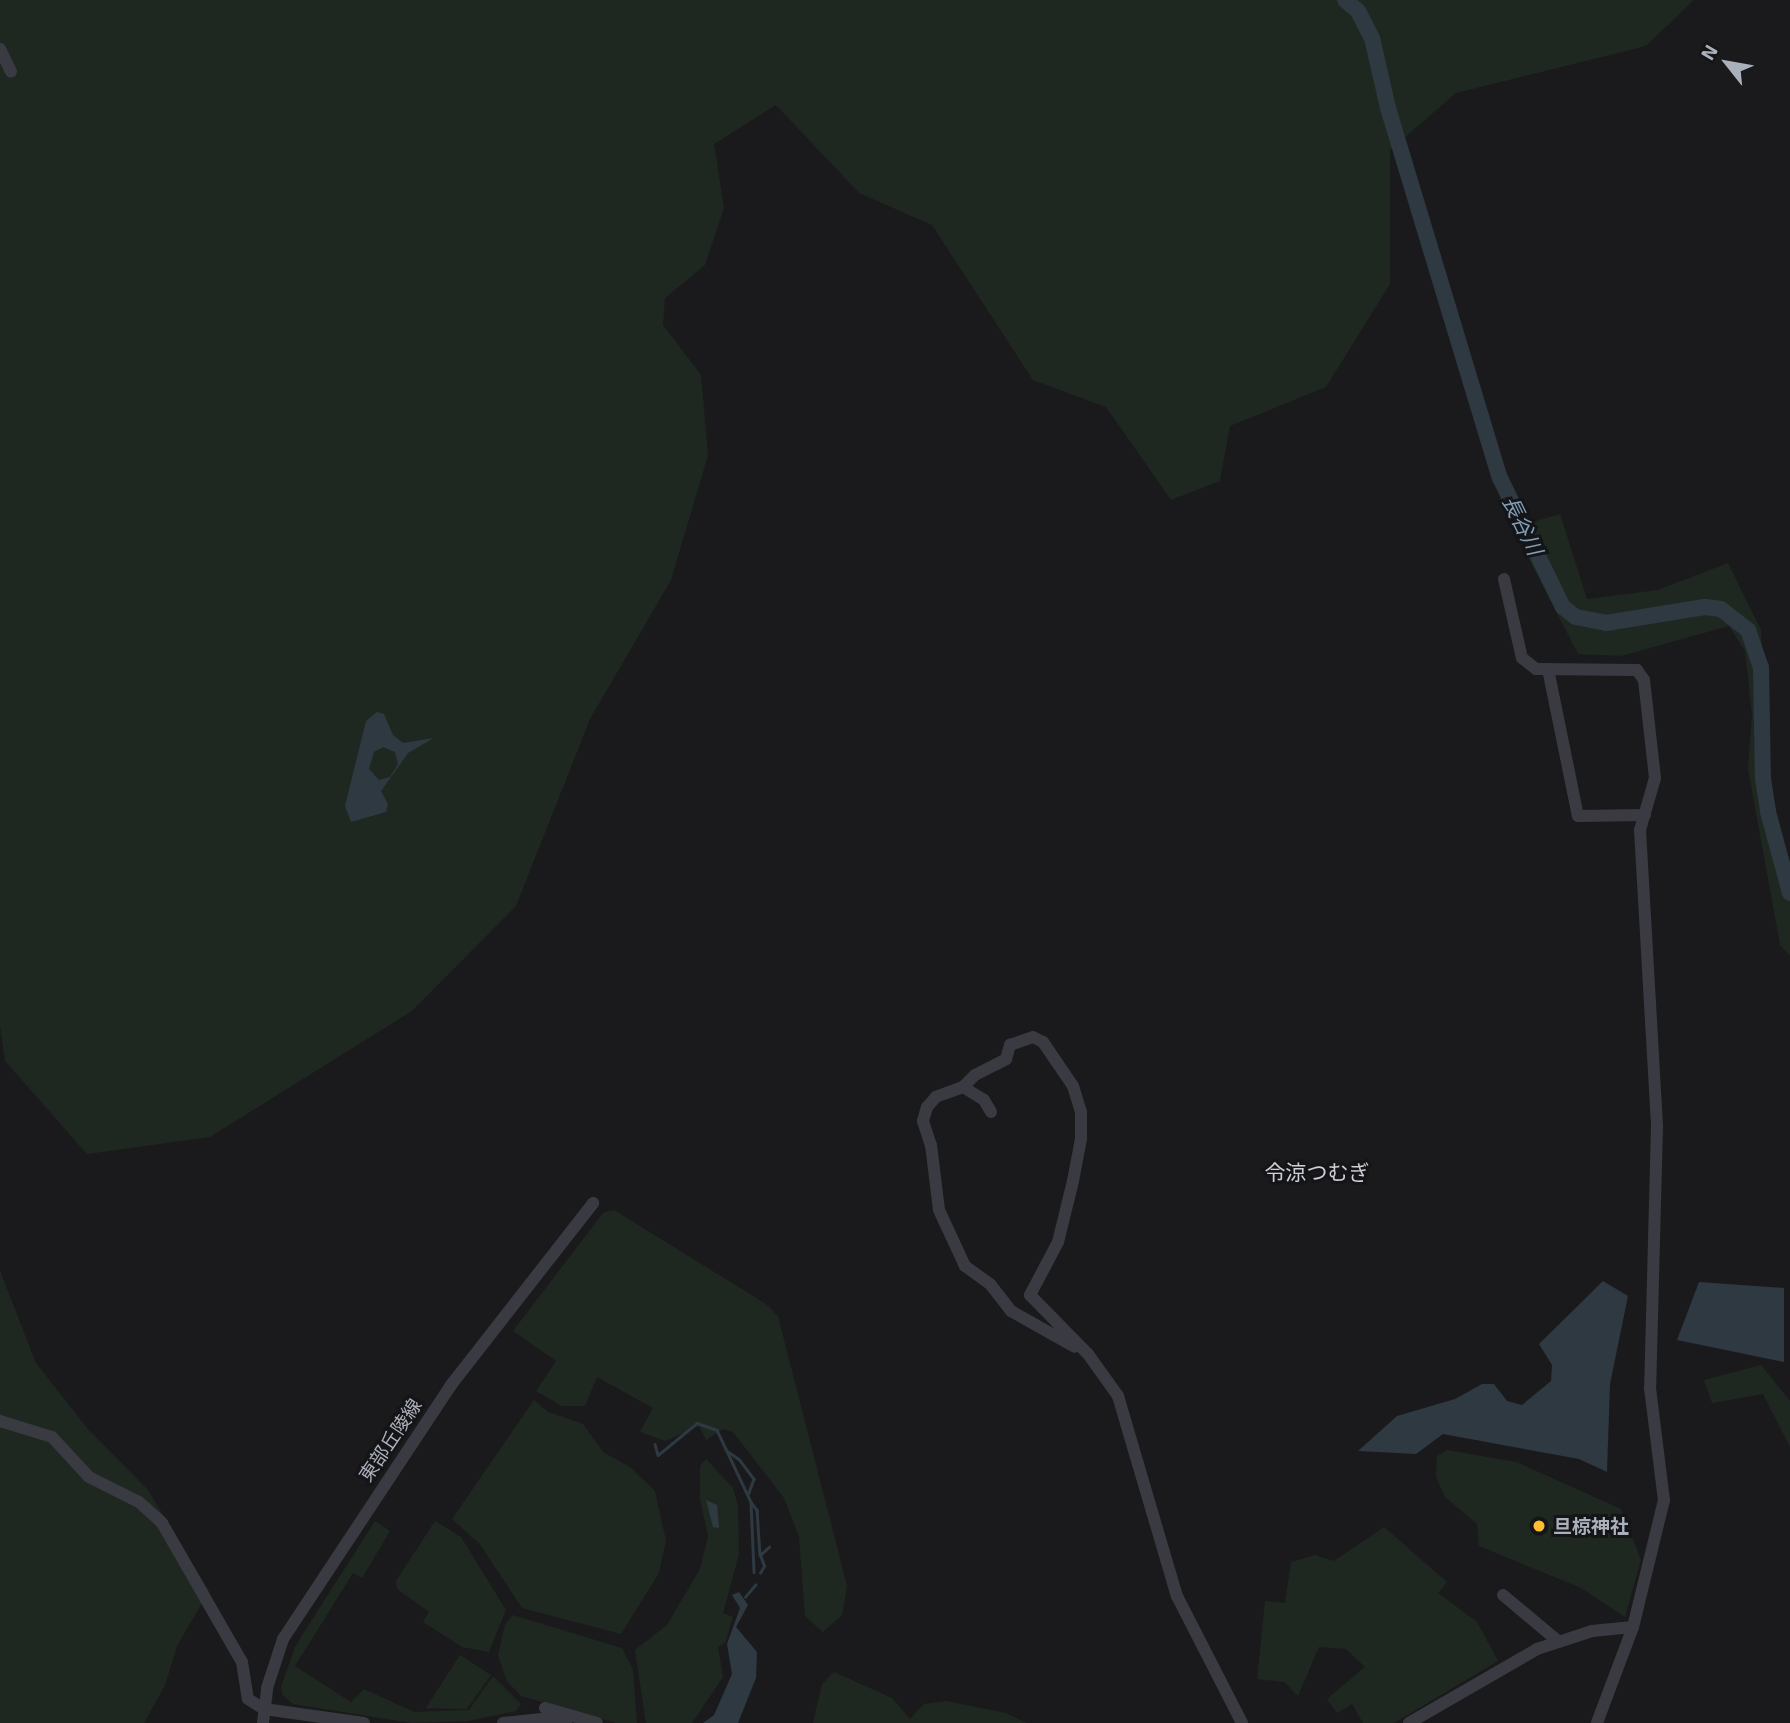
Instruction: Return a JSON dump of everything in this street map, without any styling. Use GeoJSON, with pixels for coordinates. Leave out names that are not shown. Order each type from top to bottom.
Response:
{"type":"FeatureCollection","features":[{"type":"Feature","properties":{"kind":"street"},"geometry":{"type":"LineString","coordinates":[[0,49],[11,72]]}},
{"type":"Feature","properties":{"kind":"street"},"geometry":{"type":"LineString","coordinates":[[1504,579],[1522,658],[1536,669],[1626,667],[1637,670],[1644,680],[1655,778],[1640,830],[1657,1150],[1650,1388],[1664,1500],[1633,1627],[1597,1723]]}},
{"type":"Feature","properties":{"kind":"street"},"geometry":{"type":"LineString","coordinates":[[1548,669],[1578,816],[1645,815]]}},
{"type":"Feature","properties":{"kind":"street"},"geometry":{"type":"LineString","coordinates":[[1088,1354],[1011,1311],[990,1284],[965,1266],[939,1210],[931,1145],[923,1121],[936,1097],[963,1087],[975,1075],[1006,1059],[1010,1045],[1033,1037],[1043,1042],[1073,1086],[1081,1112],[1081,1139],[1058,1242],[1030,1295],[1088,1354],[1118,1396],[1177,1596],[1242,1723]]}},
{"type":"Feature","properties":{"kind":"street"},"geometry":{"type":"LineString","coordinates":[[963,1087],[984,1100],[991,1112]]}},
{"type":"Feature","properties":{"kind":"street","name":"東部丘陵線"},"geometry":{"type":"LineString","coordinates":[[263,1723],[264,1709],[283,1639],[379,1490],[451,1385],[593,1203]]}},
{"type":"Feature","properties":{"kind":"street"},"geometry":{"type":"LineString","coordinates":[[0,1421],[52,1437],[89,1477],[139,1502],[162,1523],[242,1662],[248,1699],[264,1709],[364,1723]]}},
{"type":"Feature","properties":{"kind":"street"},"geometry":{"type":"LineString","coordinates":[[1503,1595],[1559,1642]]}},
{"type":"Feature","properties":{"kind":"street"},"geometry":{"type":"LineString","coordinates":[[1409,1723],[1537,1649],[1592,1631],[1633,1627]]}},
{"type":"Feature","properties":{"kind":"street"},"geometry":{"type":"LineString","coordinates":[[545,1709],[597,1723]]}},
{"type":"Feature","properties":{"kind":"street"},"geometry":{"type":"LineString","coordinates":[[503,1723],[551,1718],[566,1723]]}},
{"type":"Feature","properties":{"kind":"shaded area"},"geometry":{"type":"Polygon","coordinates":[[[0,0],[1694,0],[1646,46],[1456,93],[1390,150],[1390,284],[1326,387],[1230,426],[1220,481],[1171,500],[1106,407],[1033,380],[932,225],[859,193],[776,105],[714,144],[724,208],[705,265],[665,298],[663,325],[701,375],[708,455],[671,580],[590,719],[516,906],[412,1011],[210,1137],[87,1154],[5,1061],[0,1026],[0,0]]]}},
{"type":"Feature","properties":{"kind":"shaded area"},"geometry":{"type":"Polygon","coordinates":[[[1560,514],[1587,599],[1658,590],[1728,563],[1761,630],[1769,782],[1790,866],[1790,956],[1780,945],[1748,769],[1752,714],[1745,651],[1729,626],[1621,656],[1578,654],[1513,528],[1560,514]]]}},
{"type":"Feature","properties":{"kind":"shaded area"},"geometry":{"type":"Polygon","coordinates":[[[377,712],[384,714],[393,735],[403,743],[434,738],[408,753],[381,791],[388,804],[386,812],[351,822],[345,806],[366,721],[377,712]],[[383,747],[374,752],[369,769],[379,780],[390,777],[398,764],[395,752],[383,747]]]}},
{"type":"Feature","properties":{"kind":"shaded area"},"geometry":{"type":"Polygon","coordinates":[[[614,1210],[766,1304],[778,1316],[847,1586],[842,1615],[823,1632],[805,1616],[799,1536],[784,1498],[733,1432],[723,1429],[706,1440],[699,1426],[665,1441],[640,1432],[653,1408],[597,1377],[585,1406],[562,1406],[536,1391],[556,1361],[513,1331],[603,1213],[614,1210]]]}},
{"type":"Feature","properties":{"kind":"shaded area"},"geometry":{"type":"Polygon","coordinates":[[[0,1271],[36,1363],[87,1428],[148,1490],[209,1591],[177,1646],[165,1685],[144,1723],[0,1723],[0,1271]]]}},
{"type":"Feature","properties":{"kind":"shaded area"},"geometry":{"type":"Polygon","coordinates":[[[1603,1281],[1628,1296],[1610,1384],[1607,1472],[1579,1459],[1443,1434],[1416,1454],[1358,1451],[1397,1416],[1455,1399],[1482,1384],[1494,1384],[1507,1401],[1522,1405],[1551,1381],[1552,1365],[1539,1344],[1603,1281]]]}},
{"type":"Feature","properties":{"kind":"shaded area"},"geometry":{"type":"Polygon","coordinates":[[[1699,1282],[1784,1288],[1784,1362],[1677,1340],[1699,1282]]]}},
{"type":"Feature","properties":{"kind":"shaded area"},"geometry":{"type":"Polygon","coordinates":[[[1761,1365],[1790,1401],[1790,1447],[1763,1394],[1712,1403],[1704,1380],[1761,1365]]]}},
{"type":"Feature","properties":{"kind":"shaded area"},"geometry":{"type":"Polygon","coordinates":[[[534,1400],[548,1412],[583,1424],[603,1452],[630,1467],[655,1491],[666,1541],[659,1573],[621,1634],[522,1608],[479,1543],[452,1519],[534,1400]]]}},
{"type":"Feature","properties":{"kind":"shaded area"},"geometry":{"type":"Polygon","coordinates":[[[1447,1450],[1516,1462],[1621,1509],[1641,1560],[1625,1617],[1581,1588],[1479,1546],[1477,1524],[1444,1496],[1436,1476],[1437,1456],[1447,1450]]]}},
{"type":"Feature","properties":{"kind":"shaded area"},"geometry":{"type":"Polygon","coordinates":[[[706,1459],[733,1488],[738,1506],[739,1554],[723,1613],[733,1617],[725,1643],[718,1647],[723,1677],[692,1723],[646,1723],[635,1650],[667,1625],[700,1569],[708,1536],[700,1499],[700,1466],[706,1459]]]}},
{"type":"Feature","properties":{"kind":"shaded area"},"geometry":{"type":"Polygon","coordinates":[[[706,1500],[717,1505],[719,1528],[713,1527],[706,1500]]]}},
{"type":"Feature","properties":{"kind":"shaded area"},"geometry":{"type":"Polygon","coordinates":[[[375,1521],[390,1531],[362,1578],[353,1573],[295,1666],[351,1702],[364,1689],[414,1712],[469,1710],[493,1676],[521,1704],[516,1711],[468,1721],[411,1723],[293,1704],[282,1695],[281,1686],[296,1645],[375,1521]]]}},
{"type":"Feature","properties":{"kind":"shaded area"},"geometry":{"type":"Polygon","coordinates":[[[435,1521],[461,1537],[506,1610],[489,1652],[462,1647],[423,1622],[429,1612],[397,1589],[396,1581],[435,1521]]]}},
{"type":"Feature","properties":{"kind":"shaded area"},"geometry":{"type":"Polygon","coordinates":[[[1384,1527],[1447,1582],[1438,1593],[1477,1622],[1498,1661],[1394,1723],[1363,1723],[1352,1704],[1337,1713],[1327,1699],[1365,1667],[1346,1649],[1319,1647],[1298,1696],[1284,1682],[1257,1679],[1265,1601],[1285,1603],[1291,1562],[1315,1555],[1334,1561],[1384,1527]]]}},
{"type":"Feature","properties":{"kind":"shaded area"},"geometry":{"type":"Polygon","coordinates":[[[739,1592],[748,1605],[736,1627],[757,1652],[756,1678],[738,1723],[703,1723],[714,1715],[732,1674],[727,1644],[740,1608],[732,1595],[739,1592]]]}},
{"type":"Feature","properties":{"kind":"shaded area"},"geometry":{"type":"Polygon","coordinates":[[[513,1615],[622,1648],[633,1670],[637,1723],[616,1723],[521,1696],[507,1681],[498,1656],[505,1624],[513,1615]]]}},
{"type":"Feature","properties":{"kind":"shaded area"},"geometry":{"type":"Polygon","coordinates":[[[460,1655],[491,1675],[467,1709],[426,1708],[460,1655]]]}},
{"type":"Feature","properties":{"kind":"shaded area"},"geometry":{"type":"Polygon","coordinates":[[[834,1672],[892,1698],[910,1719],[924,1704],[946,1701],[1006,1713],[1027,1723],[813,1723],[822,1684],[834,1672]]]}},
{"type":"Feature","properties":{"kind":"waterway","name":"長谷川"},"geometry":{"type":"LineString","coordinates":[[1345,0],[1358,11],[1372,38],[1388,108],[1500,478],[1563,607],[1576,617],[1606,623],[1705,607],[1721,609],[1748,630],[1761,667],[1763,779],[1768,812],[1790,893]]}},
{"type":"Feature","properties":{"kind":"waterway"},"geometry":{"type":"LineString","coordinates":[[655,1444],[658,1455],[697,1423],[717,1430],[751,1502],[754,1572]]}},
{"type":"Feature","properties":{"kind":"waterway"},"geometry":{"type":"LineString","coordinates":[[726,1450],[739,1459],[754,1479],[749,1493]]}},
{"type":"Feature","properties":{"kind":"waterway"},"geometry":{"type":"LineString","coordinates":[[751,1502],[757,1510],[760,1555]]}},
{"type":"Feature","properties":{"kind":"waterway"},"geometry":{"type":"LineString","coordinates":[[760,1573],[764,1566],[760,1555],[769,1547]]}},
{"type":"Feature","properties":{"kind":"waterway"},"geometry":{"type":"LineString","coordinates":[[745,1597],[755,1585]]}},
{"type":"Feature","properties":{"kind":"place","name":"旦椋神社"},"geometry":{"type":"Point","coordinates":[1539,1526]}},
{"type":"Feature","properties":{"kind":"district","name":"令涼つむぎ"},"geometry":{"type":"Point","coordinates":[1317,1172]}}]}
